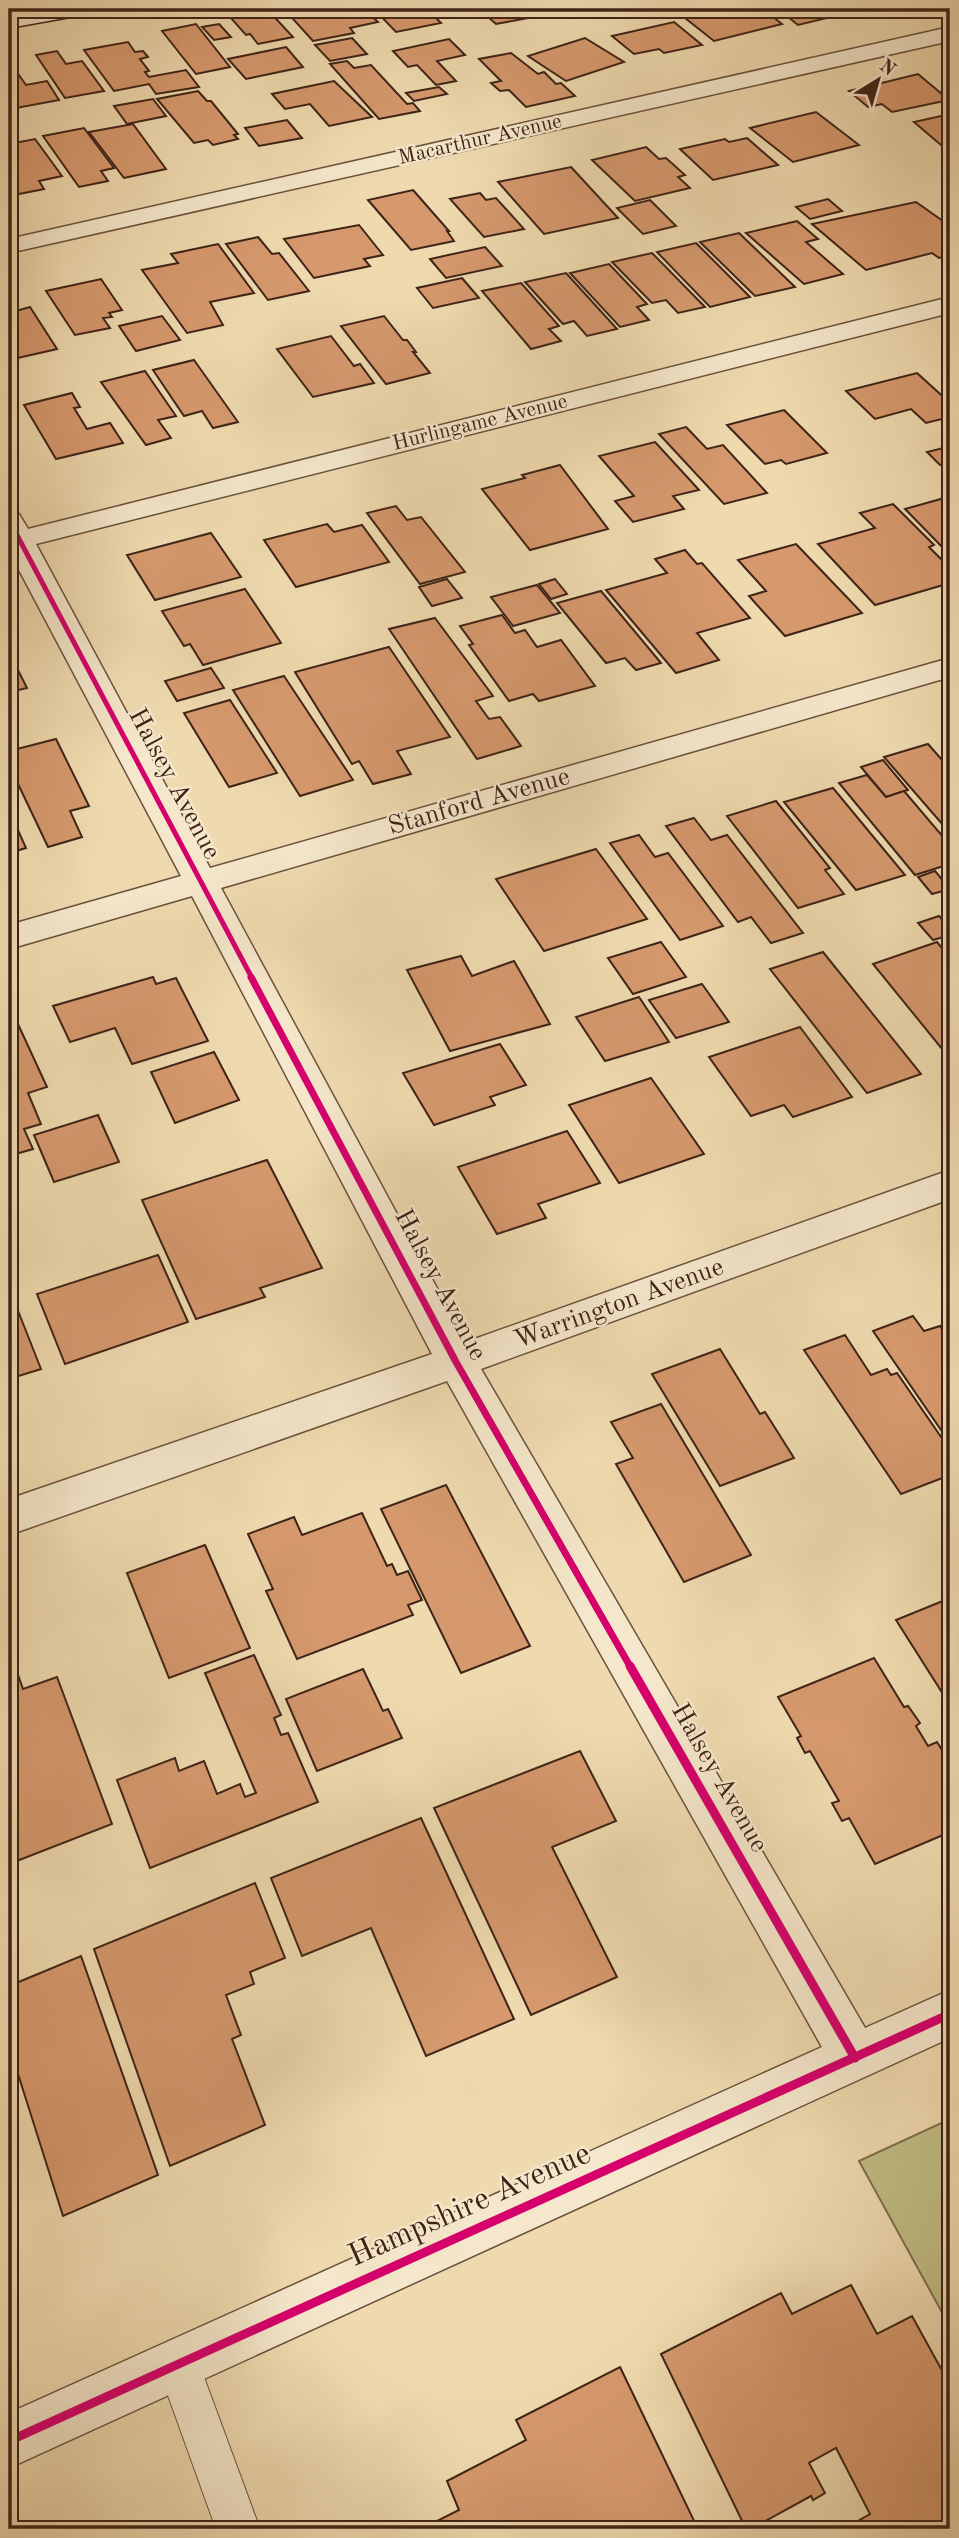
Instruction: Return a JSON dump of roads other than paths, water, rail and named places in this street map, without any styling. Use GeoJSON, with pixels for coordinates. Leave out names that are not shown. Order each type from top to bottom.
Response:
{"type":"FeatureCollection","features":[{"type":"Feature","properties":{"kind":"street"},"geometry":{"type":"LineString","coordinates":[[9,22],[76,9]]}},
{"type":"Feature","properties":{"kind":"street","name":"Macarthur Avenue"},"geometry":{"type":"LineString","coordinates":[[9,247],[947,24]]}},
{"type":"Feature","properties":{"kind":"street","name":"Hurlingame Avenue"},"geometry":{"type":"LineString","coordinates":[[13,534],[950,304]]}},
{"type":"Feature","properties":{"kind":"street","name":"Halsey Avenue"},"geometry":{"type":"LineString","coordinates":[[13,534],[202,881],[456,1362],[855,2058]]}},
{"type":"Feature","properties":{"kind":"street","name":"Stanford Avenue"},"geometry":{"type":"LineString","coordinates":[[9,937],[950,667]]}},
{"type":"Feature","properties":{"kind":"street","name":"Warrington Avenue"},"geometry":{"type":"LineString","coordinates":[[9,1517],[456,1362],[950,1184]]}},
{"type":"Feature","properties":{"kind":"street","name":"Hampshire Avenue"},"geometry":{"type":"LineString","coordinates":[[9,2441],[950,2014]]}},
{"type":"Feature","properties":{"kind":"lane"},"geometry":{"type":"LineString","coordinates":[[179,2365],[238,2529]]}}]}
